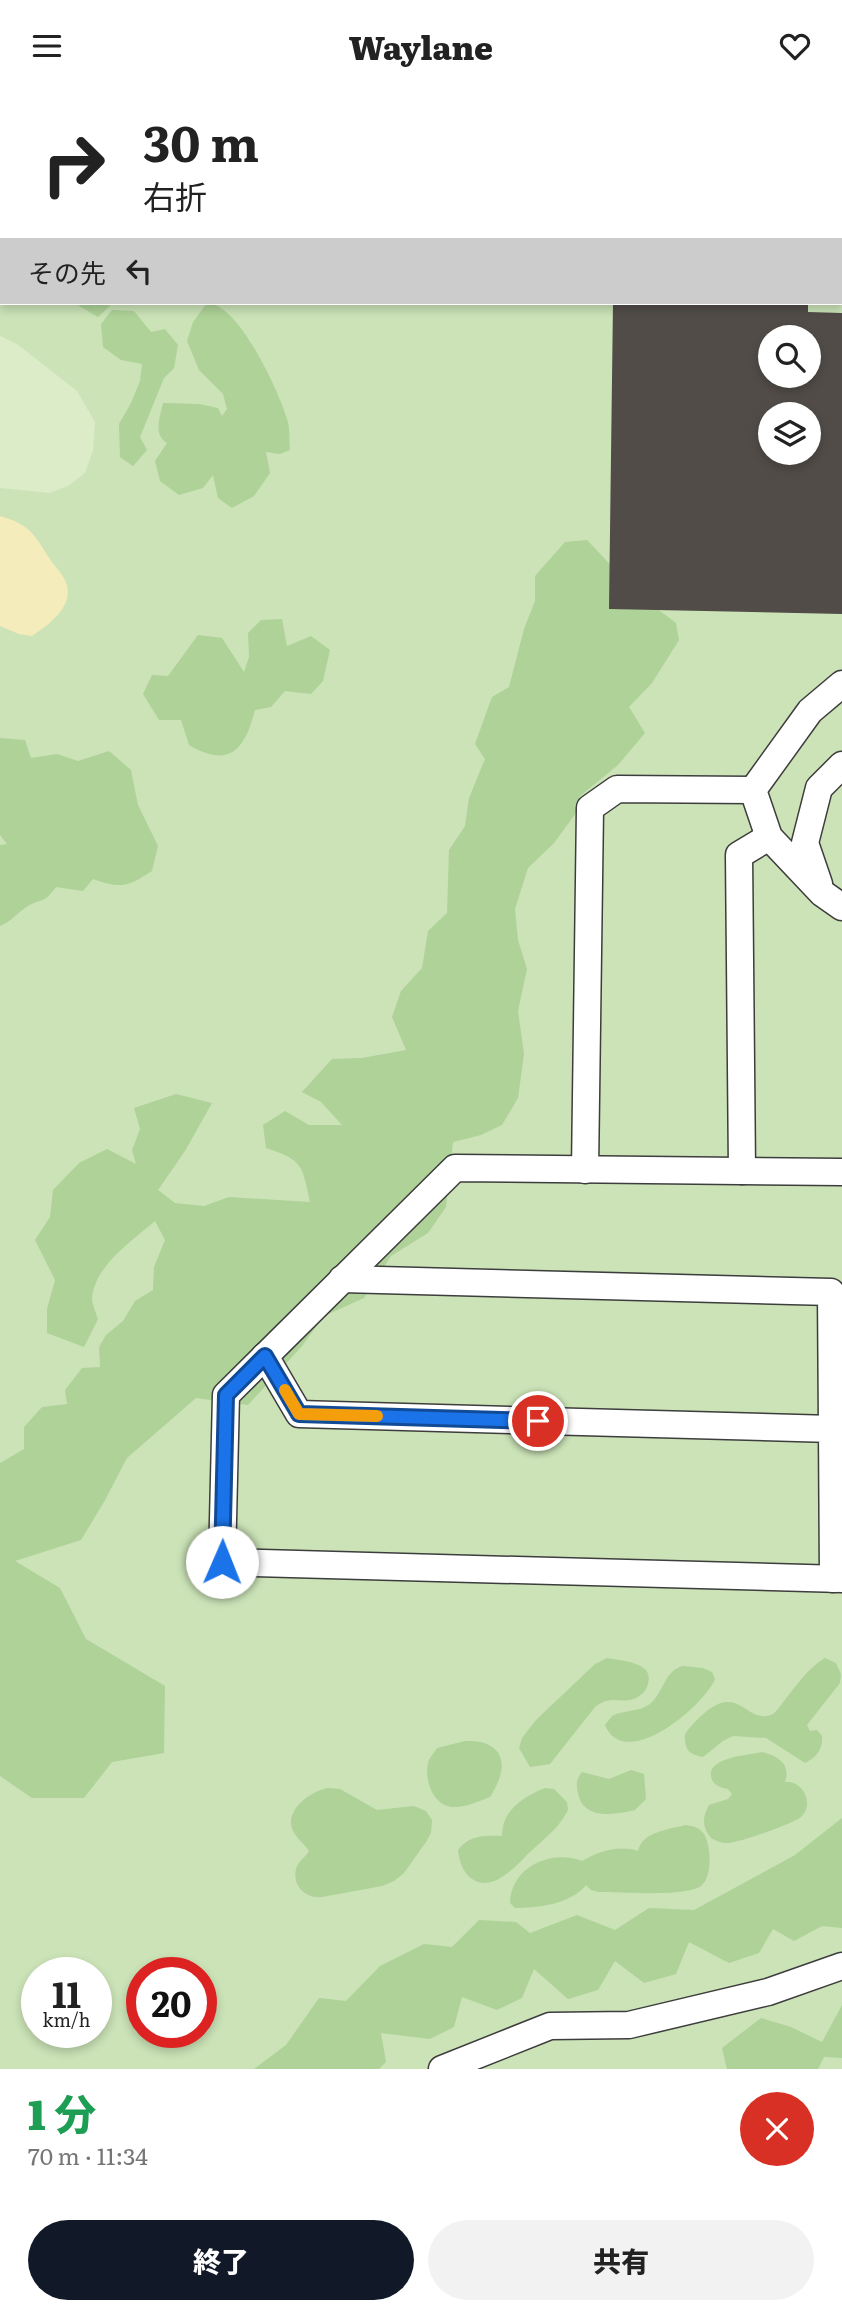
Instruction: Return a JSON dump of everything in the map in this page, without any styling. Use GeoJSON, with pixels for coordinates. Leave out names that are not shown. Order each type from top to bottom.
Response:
{"type":"FeatureCollection","features":[{"type":"Feature","properties":{"kind":"lane"},"geometry":{"type":"LineString","coordinates":[[753,790],[810,711],[842,684]]}},
{"type":"Feature","properties":{"kind":"lane"},"geometry":{"type":"LineString","coordinates":[[832,900],[805,843],[819,787],[842,765]]}},
{"type":"Feature","properties":{"kind":"lane"},"geometry":{"type":"LineString","coordinates":[[585,1170],[590,808],[617,789],[753,790]]}},
{"type":"Feature","properties":{"kind":"lane"},"geometry":{"type":"LineString","coordinates":[[753,790],[769,837],[832,900]]}},
{"type":"Feature","properties":{"kind":"lane"},"geometry":{"type":"LineString","coordinates":[[742,1171],[739,855],[769,837]]}},
{"type":"Feature","properties":{"kind":"lane"},"geometry":{"type":"LineString","coordinates":[[342,1279],[831,1292],[837,1579],[222,1562],[226,1395],[342,1279],[454,1168],[842,1172]]}},
{"type":"Feature","properties":{"kind":"lane"},"geometry":{"type":"LineString","coordinates":[[265,1356],[299,1414],[832,1429]]}},
{"type":"Feature","properties":{"kind":"lane"},"geometry":{"type":"LineString","coordinates":[[442,2069],[550,2026],[629,2025],[768,1992],[842,1966]]}},
{"type":"Feature","properties":{"kind":"green space"},"geometry":{"type":"Polygon","coordinates":[[[0,305],[842,305],[842,2069],[0,2069],[0,305]]]}},
{"type":"Feature","properties":{"kind":"green space"},"geometry":{"type":"Polygon","coordinates":[[[77,305],[111,305],[98,317],[77,305]]]}},
{"type":"Feature","properties":{"kind":"green space"},"geometry":{"type":"Polygon","coordinates":[[[206,305],[219,307],[232,318],[245,333],[267,372],[289,425],[290,450],[280,454],[266,452],[270,473],[254,496],[232,508],[218,498],[213,475],[203,488],[179,495],[160,481],[155,461],[167,443],[159,431],[163,403],[199,404],[218,408],[222,416],[227,409],[223,394],[199,370],[187,341],[193,322],[206,305]]]}},
{"type":"Feature","properties":{"kind":"green space"},"geometry":{"type":"Polygon","coordinates":[[[112,310],[134,311],[151,332],[165,329],[178,345],[174,368],[164,378],[140,437],[147,450],[133,466],[120,457],[119,424],[140,381],[142,364],[121,360],[103,347],[101,324],[112,310]]]}},
{"type":"Feature","properties":{"kind":"green space"},"geometry":{"type":"Polygon","coordinates":[[[0,336],[17,344],[77,391],[95,422],[93,451],[85,473],[68,486],[50,493],[0,488],[0,336]]]}},
{"type":"Feature","properties":{"kind":"green space"},"geometry":{"type":"Polygon","coordinates":[[[587,540],[640,596],[676,623],[679,640],[652,683],[629,707],[645,733],[618,765],[580,796],[576,813],[554,843],[528,868],[515,909],[518,940],[527,969],[518,1011],[524,1054],[518,1098],[502,1125],[481,1135],[453,1142],[446,1207],[428,1233],[391,1256],[364,1298],[324,1316],[302,1346],[248,1405],[196,1398],[127,1458],[81,1540],[15,1561],[60,1588],[86,1639],[165,1686],[164,1753],[112,1762],[84,1798],[32,1798],[0,1776],[0,1463],[24,1449],[24,1427],[42,1407],[67,1404],[65,1390],[82,1368],[100,1367],[99,1347],[106,1335],[123,1321],[135,1301],[153,1290],[154,1267],[165,1240],[155,1221],[107,1264],[92,1298],[98,1319],[84,1347],[47,1333],[47,1309],[55,1280],[35,1240],[50,1217],[53,1190],[79,1163],[107,1149],[136,1164],[132,1150],[140,1129],[134,1108],[176,1094],[212,1103],[185,1151],[158,1190],[175,1203],[204,1206],[229,1197],[310,1202],[299,1166],[287,1156],[266,1148],[263,1125],[285,1111],[309,1125],[342,1125],[321,1102],[302,1092],[332,1059],[362,1058],[406,1050],[392,1017],[401,991],[422,968],[428,931],[447,913],[449,850],[465,826],[469,798],[485,759],[475,744],[492,697],[509,687],[524,629],[535,601],[535,576],[565,542],[587,540]]]}},
{"type":"Feature","properties":{"kind":"green space"},"geometry":{"type":"Polygon","coordinates":[[[282,619],[287,646],[311,636],[330,650],[323,681],[311,694],[285,691],[271,707],[255,710],[241,745],[225,755],[203,752],[189,745],[181,720],[159,720],[143,694],[152,675],[168,676],[198,635],[222,638],[244,672],[249,657],[248,633],[261,620],[282,619]]]}},
{"type":"Feature","properties":{"kind":"green space"},"geometry":{"type":"Polygon","coordinates":[[[0,738],[25,740],[31,758],[57,754],[78,761],[109,751],[131,770],[138,805],[158,846],[152,871],[124,885],[93,879],[83,891],[56,887],[46,898],[28,906],[0,926],[0,845],[7,844],[0,835],[0,738]]]}},
{"type":"Feature","properties":{"kind":"green space"},"geometry":{"type":"Polygon","coordinates":[[[607,1658],[636,1664],[647,1671],[648,1684],[644,1692],[632,1699],[601,1703],[550,1764],[530,1767],[519,1748],[522,1738],[536,1720],[595,1664],[607,1658]]]}},
{"type":"Feature","properties":{"kind":"green space"},"geometry":{"type":"Polygon","coordinates":[[[825,1658],[836,1663],[841,1674],[840,1683],[807,1725],[810,1731],[817,1730],[822,1736],[820,1749],[809,1761],[805,1763],[766,1738],[733,1736],[703,1757],[688,1750],[685,1734],[710,1709],[728,1702],[761,1716],[773,1714],[808,1672],[825,1658]]]}},
{"type":"Feature","properties":{"kind":"green space"},"geometry":{"type":"Polygon","coordinates":[[[683,1666],[703,1668],[712,1672],[715,1679],[696,1704],[681,1718],[646,1739],[629,1742],[615,1738],[605,1725],[612,1716],[650,1704],[672,1672],[683,1666]]]}},
{"type":"Feature","properties":{"kind":"green space"},"geometry":{"type":"Polygon","coordinates":[[[465,1741],[482,1742],[494,1749],[499,1755],[502,1768],[490,1797],[452,1807],[440,1802],[431,1791],[427,1777],[428,1763],[437,1748],[465,1741]]]}},
{"type":"Feature","properties":{"kind":"green space"},"geometry":{"type":"Polygon","coordinates":[[[762,1752],[782,1762],[786,1771],[785,1782],[791,1782],[802,1789],[807,1800],[805,1812],[787,1824],[742,1840],[725,1843],[711,1838],[704,1818],[709,1805],[728,1799],[732,1794],[713,1782],[712,1770],[723,1761],[762,1752]]]}},
{"type":"Feature","properties":{"kind":"green space"},"geometry":{"type":"Polygon","coordinates":[[[631,1770],[644,1774],[646,1799],[635,1810],[609,1814],[593,1812],[581,1802],[577,1785],[582,1772],[609,1779],[631,1770]]]}},
{"type":"Feature","properties":{"kind":"green space"},"geometry":{"type":"Polygon","coordinates":[[[328,1788],[340,1789],[377,1810],[414,1806],[426,1811],[432,1820],[431,1833],[404,1873],[394,1881],[382,1886],[322,1897],[306,1894],[298,1886],[296,1869],[309,1851],[295,1834],[291,1818],[306,1798],[328,1788]]]}},
{"type":"Feature","properties":{"kind":"green space"},"geometry":{"type":"Polygon","coordinates":[[[545,1788],[554,1789],[567,1802],[568,1810],[561,1822],[502,1877],[485,1883],[471,1879],[459,1859],[458,1850],[462,1845],[484,1836],[502,1836],[506,1819],[515,1806],[545,1788]]]}},
{"type":"Feature","properties":{"kind":"green space"},"geometry":{"type":"Polygon","coordinates":[[[842,1818],[842,1928],[822,1926],[794,1941],[773,1929],[759,1953],[729,1963],[689,1942],[676,1974],[644,1983],[615,1961],[598,1990],[568,1999],[534,1969],[522,1998],[497,2010],[462,1997],[454,2027],[430,2039],[381,2033],[386,2062],[379,2069],[254,2069],[286,2045],[319,1998],[346,2001],[380,1966],[424,1944],[452,1947],[479,1920],[516,1922],[530,1933],[577,1915],[615,1930],[649,1908],[694,1910],[795,1855],[842,1818]]]}},
{"type":"Feature","properties":{"kind":"green space"},"geometry":{"type":"Polygon","coordinates":[[[685,1825],[700,1830],[708,1845],[708,1876],[701,1886],[682,1892],[637,1893],[599,1892],[586,1885],[572,1897],[554,1904],[515,1908],[510,1903],[517,1880],[535,1864],[558,1857],[582,1861],[616,1849],[638,1851],[645,1839],[651,1835],[685,1825]]]}},
{"type":"Feature","properties":{"kind":"green space"},"geometry":{"type":"Polygon","coordinates":[[[842,2005],[842,2058],[824,2057],[818,2069],[727,2069],[722,2048],[761,2018],[791,2027],[822,2042],[842,2005]]]}},
{"type":"Feature","properties":{"kind":"sand"},"geometry":{"type":"Polygon","coordinates":[[[0,516],[19,523],[31,532],[67,585],[68,593],[63,608],[52,621],[32,636],[0,626],[0,516]]]}},
{"type":"Feature","properties":{"kind":"building"},"geometry":{"type":"Polygon","coordinates":[[[613,305],[808,305],[808,312],[842,313],[842,614],[609,609],[613,305]]]}},
{"type":"Feature","properties":{"kind":"slow traffic"},"geometry":{"type":"LineString","coordinates":[[285,1390],[299,1414],[377,1416]]}},
{"type":"Feature","properties":{"kind":"route"},"geometry":{"type":"LineString","coordinates":[[222,1562],[226,1395],[265,1356],[299,1414],[538,1421]]}}]}
